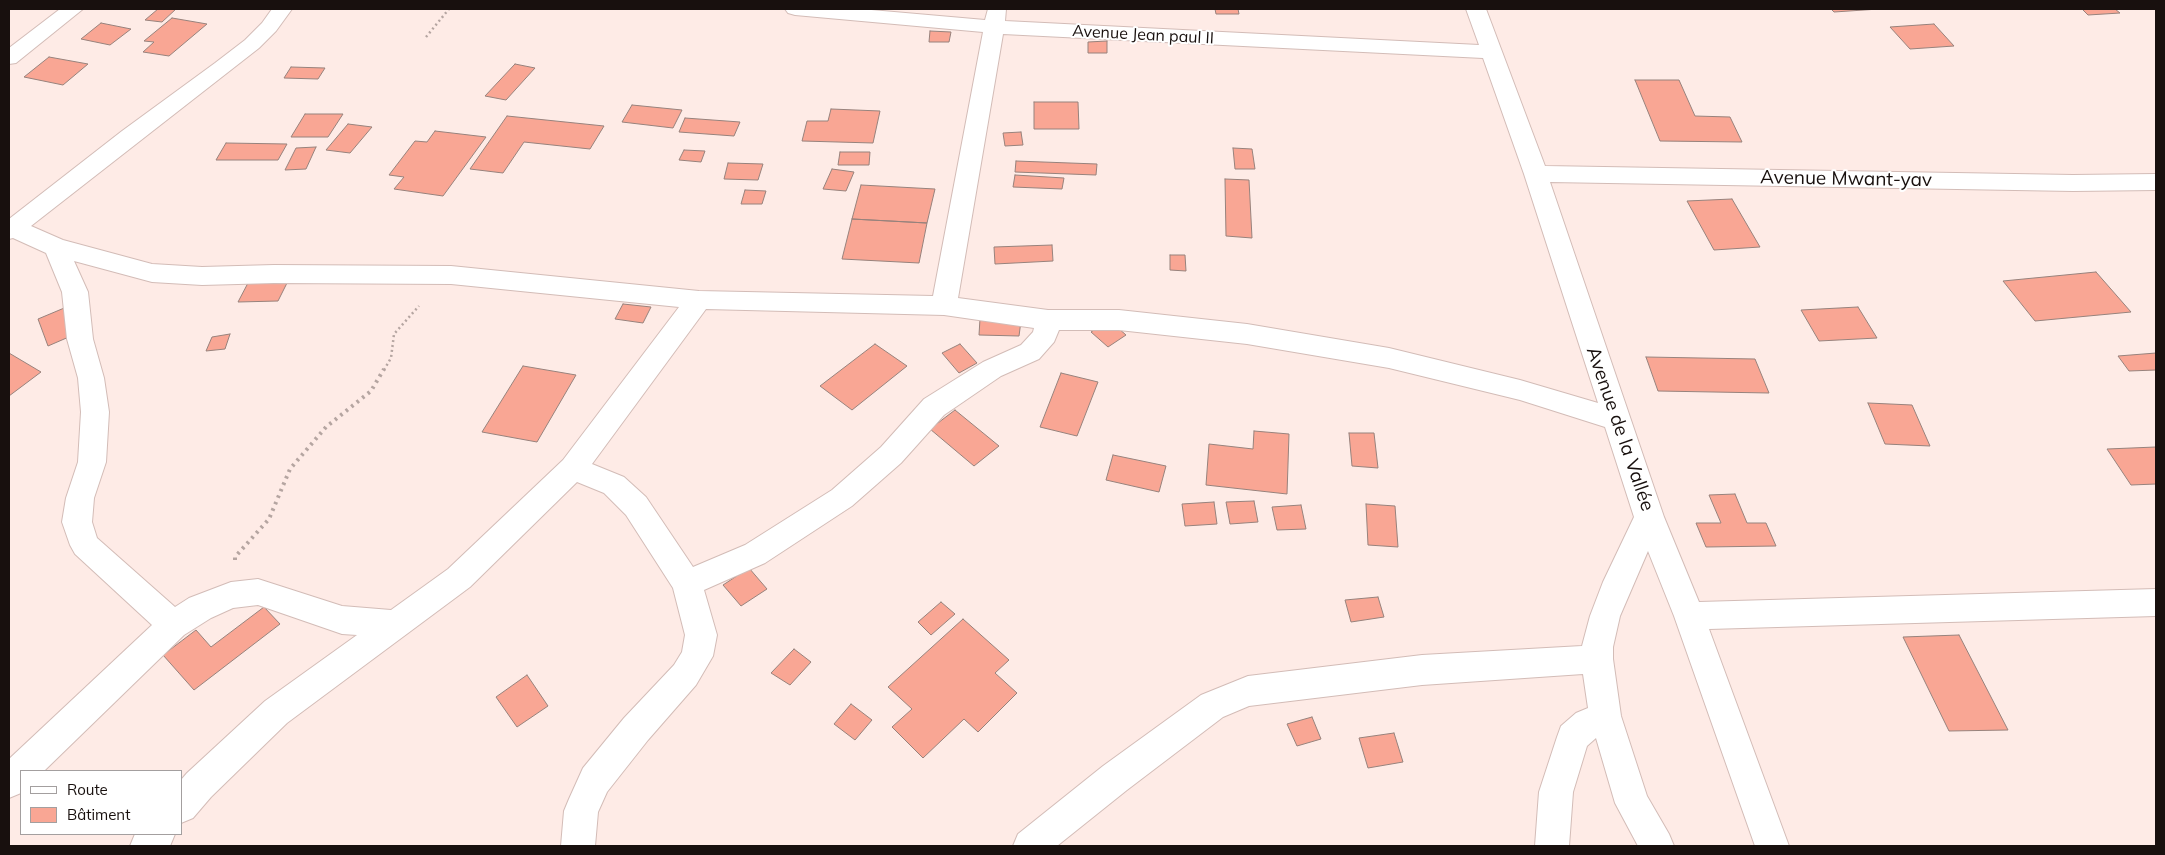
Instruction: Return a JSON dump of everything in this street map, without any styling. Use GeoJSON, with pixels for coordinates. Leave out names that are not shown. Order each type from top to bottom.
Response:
{"type":"FeatureCollection","features":[{"type":"Feature","properties":{"kind":"street"},"geometry":{"type":"LineString","coordinates":[[9,58],[73,9]]}},
{"type":"Feature","properties":{"kind":"street"},"geometry":{"type":"LineString","coordinates":[[11,230],[130,136],[252,44],[282,9]]}},
{"type":"Feature","properties":{"kind":"street","name":"Avenue Jean paul II"},"geometry":{"type":"LineString","coordinates":[[795,9],[996,18],[1490,52]]}},
{"type":"Feature","properties":{"kind":"street","name":"Avenue de la Vallée"},"geometry":{"type":"LineString","coordinates":[[1476,9],[1490,52],[1536,174],[1649,517],[1689,616],[1772,846]]}},
{"type":"Feature","properties":{"kind":"street"},"geometry":{"type":"LineString","coordinates":[[944,306],[996,18]]}},
{"type":"Feature","properties":{"kind":"street","name":"Avenue Mwant-yav"},"geometry":{"type":"LineString","coordinates":[[1536,174],[2073,183],[2156,182]]}},
{"type":"Feature","properties":{"kind":"street"},"geometry":{"type":"LineString","coordinates":[[11,230],[56,247],[152,273],[202,276],[274,274],[451,275],[699,300],[944,306],[1048,320],[1119,320],[1247,334],[1389,358],[1520,390],[1616,419]]}},
{"type":"Feature","properties":{"kind":"street"},"geometry":{"type":"LineString","coordinates":[[56,247],[75,292],[80,339],[91,378],[95,412],[92,462],[80,498],[77,522],[85,545],[173,625]]}},
{"type":"Feature","properties":{"kind":"street"},"geometry":{"type":"LineString","coordinates":[[182,805],[199,785],[276,712],[459,578],[518,523],[573,468],[699,300]]}},
{"type":"Feature","properties":{"kind":"street"},"geometry":{"type":"LineString","coordinates":[[688,583],[755,554],[842,498],[891,455],[934,407],[992,369],[1030,352],[1045,335],[1048,320]]}},
{"type":"Feature","properties":{"kind":"street"},"geometry":{"type":"LineString","coordinates":[[573,468],[614,485],[636,506],[651,531],[688,583],[701,635],[697,656],[685,675],[636,729],[595,780],[581,812],[578,846]]}},
{"type":"Feature","properties":{"kind":"street"},"geometry":{"type":"LineString","coordinates":[[1649,517],[1618,582],[1608,608],[1597,646],[1597,659],[1605,716],[1632,803],[1657,846]]}},
{"type":"Feature","properties":{"kind":"street"},"geometry":{"type":"LineString","coordinates":[[22,770],[173,625],[200,608],[231,595],[258,592],[342,620],[395,624]]}},
{"type":"Feature","properties":{"kind":"street"},"geometry":{"type":"LineString","coordinates":[[1689,616],[2156,603]]}},
{"type":"Feature","properties":{"kind":"street"},"geometry":{"type":"LineString","coordinates":[[1030,846],[1115,778],[1212,706],[1248,691],[1422,670],[1597,659]]}},
{"type":"Feature","properties":{"kind":"street"},"geometry":{"type":"LineString","coordinates":[[1552,846],[1556,792],[1573,737],[1588,724],[1605,716]]}},
{"type":"Feature","properties":{"kind":"street"},"geometry":{"type":"LineString","coordinates":[[9,782],[20,771]]}},
{"type":"Feature","properties":{"kind":"street"},"geometry":{"type":"LineString","coordinates":[[147,846],[157,835]]}},
{"type":"Feature","properties":{"kind":"path"},"geometry":{"type":"LineString","coordinates":[[426,37],[449,9]]}},
{"type":"Feature","properties":{"kind":"path"},"geometry":{"type":"LineString","coordinates":[[231,595],[235,557],[269,519],[290,468],[326,427],[371,391],[391,358],[394,334],[414,311],[451,275]]}},
{"type":"Feature","properties":{"kind":"building"},"geometry":{"type":"Polygon","coordinates":[[[158,9],[176,9],[162,22],[145,20],[158,9]]]}},
{"type":"Feature","properties":{"kind":"building"},"geometry":{"type":"Polygon","coordinates":[[[1215,9],[1238,9],[1239,14],[1216,14],[1215,9]]]}},
{"type":"Feature","properties":{"kind":"building"},"geometry":{"type":"Polygon","coordinates":[[[1831,9],[1879,9],[1834,12],[1831,9]]]}},
{"type":"Feature","properties":{"kind":"building"},"geometry":{"type":"Polygon","coordinates":[[[2082,9],[2115,9],[2120,13],[2088,15],[2082,9]]]}},
{"type":"Feature","properties":{"kind":"building"},"geometry":{"type":"Polygon","coordinates":[[[172,18],[207,24],[169,56],[143,52],[154,42],[144,41],[172,18]]]}},
{"type":"Feature","properties":{"kind":"building"},"geometry":{"type":"Polygon","coordinates":[[[101,23],[131,29],[110,45],[81,39],[101,23]]]}},
{"type":"Feature","properties":{"kind":"building"},"geometry":{"type":"Polygon","coordinates":[[[1934,24],[1954,46],[1910,49],[1890,27],[1934,24]]]}},
{"type":"Feature","properties":{"kind":"building"},"geometry":{"type":"Polygon","coordinates":[[[930,31],[951,32],[949,42],[929,42],[930,31]]]}},
{"type":"Feature","properties":{"kind":"building"},"geometry":{"type":"Polygon","coordinates":[[[1107,41],[1107,53],[1088,53],[1088,42],[1107,41]]]}},
{"type":"Feature","properties":{"kind":"building"},"geometry":{"type":"Polygon","coordinates":[[[49,57],[88,64],[63,85],[24,77],[49,57]]]}},
{"type":"Feature","properties":{"kind":"building"},"geometry":{"type":"Polygon","coordinates":[[[515,64],[535,68],[506,100],[485,96],[515,64]]]}},
{"type":"Feature","properties":{"kind":"building"},"geometry":{"type":"Polygon","coordinates":[[[291,67],[325,68],[318,79],[284,78],[291,67]]]}},
{"type":"Feature","properties":{"kind":"building"},"geometry":{"type":"Polygon","coordinates":[[[1635,80],[1679,80],[1695,116],[1730,117],[1742,142],[1660,141],[1635,80]]]}},
{"type":"Feature","properties":{"kind":"building"},"geometry":{"type":"Polygon","coordinates":[[[1034,102],[1078,102],[1079,129],[1034,129],[1034,102]]]}},
{"type":"Feature","properties":{"kind":"building"},"geometry":{"type":"Polygon","coordinates":[[[632,105],[682,110],[673,128],[622,122],[632,105]]]}},
{"type":"Feature","properties":{"kind":"building"},"geometry":{"type":"Polygon","coordinates":[[[831,109],[880,111],[873,143],[802,141],[807,121],[828,121],[831,109]]]}},
{"type":"Feature","properties":{"kind":"building"},"geometry":{"type":"Polygon","coordinates":[[[305,114],[343,114],[328,137],[291,137],[305,114]]]}},
{"type":"Feature","properties":{"kind":"building"},"geometry":{"type":"Polygon","coordinates":[[[507,116],[604,126],[590,149],[524,142],[503,173],[470,169],[507,116]]]}},
{"type":"Feature","properties":{"kind":"building"},"geometry":{"type":"Polygon","coordinates":[[[685,118],[740,122],[734,136],[679,132],[685,118]]]}},
{"type":"Feature","properties":{"kind":"building"},"geometry":{"type":"Polygon","coordinates":[[[348,124],[372,127],[350,153],[326,150],[348,124]]]}},
{"type":"Feature","properties":{"kind":"building"},"geometry":{"type":"Polygon","coordinates":[[[435,131],[486,137],[443,196],[394,189],[404,177],[389,175],[415,141],[427,142],[435,131]]]}},
{"type":"Feature","properties":{"kind":"building"},"geometry":{"type":"Polygon","coordinates":[[[1021,132],[1023,145],[1005,146],[1003,133],[1021,132]]]}},
{"type":"Feature","properties":{"kind":"building"},"geometry":{"type":"Polygon","coordinates":[[[226,143],[287,144],[278,160],[216,160],[226,143]]]}},
{"type":"Feature","properties":{"kind":"building"},"geometry":{"type":"Polygon","coordinates":[[[316,147],[306,169],[285,170],[296,148],[316,147]]]}},
{"type":"Feature","properties":{"kind":"building"},"geometry":{"type":"Polygon","coordinates":[[[1233,148],[1252,149],[1255,169],[1235,169],[1233,148]]]}},
{"type":"Feature","properties":{"kind":"building"},"geometry":{"type":"Polygon","coordinates":[[[684,150],[705,151],[701,162],[679,160],[684,150]]]}},
{"type":"Feature","properties":{"kind":"building"},"geometry":{"type":"Polygon","coordinates":[[[840,152],[870,152],[869,165],[838,165],[840,152]]]}},
{"type":"Feature","properties":{"kind":"building"},"geometry":{"type":"Polygon","coordinates":[[[1016,161],[1097,164],[1096,175],[1015,172],[1016,161]]]}},
{"type":"Feature","properties":{"kind":"building"},"geometry":{"type":"Polygon","coordinates":[[[728,163],[763,164],[758,180],[724,179],[728,163]]]}},
{"type":"Feature","properties":{"kind":"building"},"geometry":{"type":"Polygon","coordinates":[[[832,169],[854,172],[846,191],[823,189],[832,169]]]}},
{"type":"Feature","properties":{"kind":"building"},"geometry":{"type":"Polygon","coordinates":[[[1015,175],[1064,178],[1062,189],[1013,187],[1015,175]]]}},
{"type":"Feature","properties":{"kind":"building"},"geometry":{"type":"Polygon","coordinates":[[[1225,179],[1249,180],[1252,238],[1226,236],[1225,179]]]}},
{"type":"Feature","properties":{"kind":"building"},"geometry":{"type":"Polygon","coordinates":[[[861,185],[935,189],[927,223],[852,219],[861,185]]]}},
{"type":"Feature","properties":{"kind":"building"},"geometry":{"type":"Polygon","coordinates":[[[745,190],[766,191],[762,204],[741,204],[745,190]]]}},
{"type":"Feature","properties":{"kind":"building"},"geometry":{"type":"Polygon","coordinates":[[[1732,199],[1760,247],[1714,250],[1687,201],[1732,199]]]}},
{"type":"Feature","properties":{"kind":"building"},"geometry":{"type":"Polygon","coordinates":[[[852,219],[927,223],[919,263],[842,259],[852,219]]]}},
{"type":"Feature","properties":{"kind":"building"},"geometry":{"type":"Polygon","coordinates":[[[1052,245],[1053,261],[995,264],[994,247],[1052,245]]]}},
{"type":"Feature","properties":{"kind":"building"},"geometry":{"type":"Polygon","coordinates":[[[1170,255],[1185,255],[1186,271],[1170,270],[1170,255]]]}},
{"type":"Feature","properties":{"kind":"building"},"geometry":{"type":"Polygon","coordinates":[[[2096,272],[2131,312],[2035,321],[2003,281],[2096,272]]]}},
{"type":"Feature","properties":{"kind":"building"},"geometry":{"type":"Polygon","coordinates":[[[248,283],[287,283],[278,301],[238,302],[248,283]]]}},
{"type":"Feature","properties":{"kind":"building"},"geometry":{"type":"Polygon","coordinates":[[[623,304],[651,307],[643,323],[615,319],[623,304]]]}},
{"type":"Feature","properties":{"kind":"building"},"geometry":{"type":"Polygon","coordinates":[[[69,306],[78,333],[48,346],[38,319],[69,306]]]}},
{"type":"Feature","properties":{"kind":"building"},"geometry":{"type":"Polygon","coordinates":[[[1858,307],[1877,338],[1819,341],[1801,310],[1858,307]]]}},
{"type":"Feature","properties":{"kind":"building"},"geometry":{"type":"Polygon","coordinates":[[[980,319],[1021,321],[1019,336],[979,335],[980,319]]]}},
{"type":"Feature","properties":{"kind":"building"},"geometry":{"type":"Polygon","coordinates":[[[1109,320],[1126,335],[1108,347],[1091,332],[1109,320]]]}},
{"type":"Feature","properties":{"kind":"building"},"geometry":{"type":"Polygon","coordinates":[[[230,334],[225,349],[206,351],[212,337],[230,334]]]}},
{"type":"Feature","properties":{"kind":"building"},"geometry":{"type":"Polygon","coordinates":[[[875,344],[907,366],[852,410],[820,386],[875,344]]]}},
{"type":"Feature","properties":{"kind":"building"},"geometry":{"type":"Polygon","coordinates":[[[960,344],[977,363],[959,373],[942,353],[960,344]]]}},
{"type":"Feature","properties":{"kind":"building"},"geometry":{"type":"Polygon","coordinates":[[[9,353],[41,372],[9,396],[9,353]]]}},
{"type":"Feature","properties":{"kind":"building"},"geometry":{"type":"Polygon","coordinates":[[[2156,353],[2156,370],[2129,371],[2118,356],[2156,353]]]}},
{"type":"Feature","properties":{"kind":"building"},"geometry":{"type":"Polygon","coordinates":[[[1646,357],[1755,359],[1769,393],[1658,391],[1646,357]]]}},
{"type":"Feature","properties":{"kind":"building"},"geometry":{"type":"Polygon","coordinates":[[[523,366],[576,375],[537,442],[482,432],[523,366]]]}},
{"type":"Feature","properties":{"kind":"building"},"geometry":{"type":"Polygon","coordinates":[[[1061,373],[1098,382],[1077,436],[1040,427],[1061,373]]]}},
{"type":"Feature","properties":{"kind":"building"},"geometry":{"type":"Polygon","coordinates":[[[1868,403],[1912,405],[1930,446],[1885,444],[1868,403]]]}},
{"type":"Feature","properties":{"kind":"building"},"geometry":{"type":"Polygon","coordinates":[[[955,410],[999,446],[974,466],[930,429],[955,410]]]}},
{"type":"Feature","properties":{"kind":"building"},"geometry":{"type":"Polygon","coordinates":[[[1254,431],[1289,434],[1287,494],[1206,485],[1209,444],[1253,449],[1254,431]]]}},
{"type":"Feature","properties":{"kind":"building"},"geometry":{"type":"Polygon","coordinates":[[[1349,433],[1374,433],[1378,468],[1352,466],[1349,433]]]}},
{"type":"Feature","properties":{"kind":"building"},"geometry":{"type":"Polygon","coordinates":[[[2156,447],[2156,484],[2131,485],[2107,449],[2156,447]]]}},
{"type":"Feature","properties":{"kind":"building"},"geometry":{"type":"Polygon","coordinates":[[[1113,455],[1166,466],[1159,492],[1106,480],[1113,455]]]}},
{"type":"Feature","properties":{"kind":"building"},"geometry":{"type":"Polygon","coordinates":[[[1735,494],[1747,523],[1766,523],[1776,546],[1706,547],[1696,523],[1721,523],[1709,495],[1735,494]]]}},
{"type":"Feature","properties":{"kind":"building"},"geometry":{"type":"Polygon","coordinates":[[[1254,501],[1258,522],[1230,524],[1226,502],[1254,501]]]}},
{"type":"Feature","properties":{"kind":"building"},"geometry":{"type":"Polygon","coordinates":[[[1214,502],[1217,524],[1185,526],[1182,504],[1214,502]]]}},
{"type":"Feature","properties":{"kind":"building"},"geometry":{"type":"Polygon","coordinates":[[[1366,504],[1395,506],[1398,547],[1368,545],[1366,504]]]}},
{"type":"Feature","properties":{"kind":"building"},"geometry":{"type":"Polygon","coordinates":[[[1301,505],[1306,529],[1277,530],[1272,507],[1301,505]]]}},
{"type":"Feature","properties":{"kind":"building"},"geometry":{"type":"Polygon","coordinates":[[[749,568],[767,589],[741,606],[723,585],[749,568]]]}},
{"type":"Feature","properties":{"kind":"building"},"geometry":{"type":"Polygon","coordinates":[[[1378,597],[1384,617],[1351,622],[1345,600],[1378,597]]]}},
{"type":"Feature","properties":{"kind":"building"},"geometry":{"type":"Polygon","coordinates":[[[941,602],[955,614],[931,635],[918,622],[941,602]]]}},
{"type":"Feature","properties":{"kind":"building"},"geometry":{"type":"Polygon","coordinates":[[[264,607],[280,624],[194,690],[163,655],[196,630],[211,647],[264,607]]]}},
{"type":"Feature","properties":{"kind":"building"},"geometry":{"type":"Polygon","coordinates":[[[963,619],[1009,660],[995,673],[1017,693],[978,732],[964,719],[923,758],[892,727],[912,709],[888,687],[963,619]]]}},
{"type":"Feature","properties":{"kind":"building"},"geometry":{"type":"Polygon","coordinates":[[[1959,635],[2008,730],[1949,731],[1903,637],[1959,635]]]}},
{"type":"Feature","properties":{"kind":"building"},"geometry":{"type":"Polygon","coordinates":[[[794,649],[811,662],[790,685],[771,673],[794,649]]]}},
{"type":"Feature","properties":{"kind":"building"},"geometry":{"type":"Polygon","coordinates":[[[527,675],[548,706],[517,727],[496,697],[527,675]]]}},
{"type":"Feature","properties":{"kind":"building"},"geometry":{"type":"Polygon","coordinates":[[[851,704],[872,720],[855,740],[834,724],[851,704]]]}},
{"type":"Feature","properties":{"kind":"building"},"geometry":{"type":"Polygon","coordinates":[[[1312,717],[1321,739],[1297,746],[1287,724],[1312,717]]]}},
{"type":"Feature","properties":{"kind":"building"},"geometry":{"type":"Polygon","coordinates":[[[1394,733],[1403,762],[1368,768],[1359,738],[1394,733]]]}}]}
